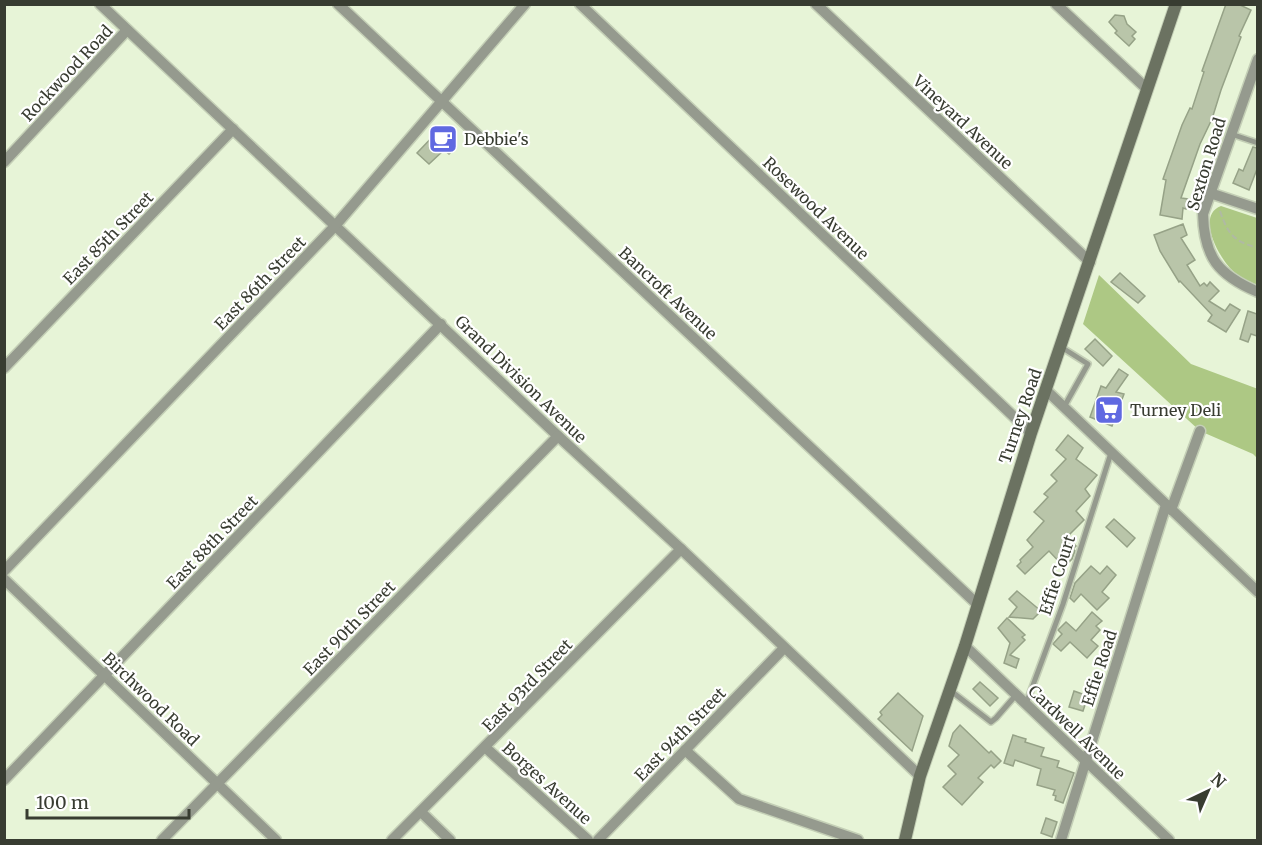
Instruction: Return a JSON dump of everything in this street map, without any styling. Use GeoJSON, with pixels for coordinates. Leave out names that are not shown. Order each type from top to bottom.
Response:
{"type":"FeatureCollection","features":[{"type":"Feature","properties":{"kind":"main road","name":"Turney Road"},"geometry":{"type":"LineString","coordinates":[[905,840],[920,776],[965,646],[976,603],[1031,433],[1176,4]]}},
{"type":"Feature","properties":{"kind":"street","name":"Grand Division Avenue"},"geometry":{"type":"LineString","coordinates":[[100,4],[920,776]]}},
{"type":"Feature","properties":{"kind":"street","name":"Bancroft Avenue"},"geometry":{"type":"LineString","coordinates":[[338,4],[976,603]]}},
{"type":"Feature","properties":{"kind":"street","name":"East 86th Street"},"geometry":{"type":"LineString","coordinates":[[4,571],[335,226],[525,4]]}},
{"type":"Feature","properties":{"kind":"street","name":"Rosewood Avenue"},"geometry":{"type":"LineString","coordinates":[[580,4],[1031,433]]}},
{"type":"Feature","properties":{"kind":"street","name":"Vineyard Avenue"},"geometry":{"type":"LineString","coordinates":[[816,4],[1090,262]]}},
{"type":"Feature","properties":{"kind":"street"},"geometry":{"type":"LineString","coordinates":[[1056,4],[1147,89]]}},
{"type":"Feature","properties":{"kind":"street","name":"Rockwood Road"},"geometry":{"type":"LineString","coordinates":[[4,162],[127,30]]}},
{"type":"Feature","properties":{"kind":"street","name":"Sexton Road"},"geometry":{"type":"LineString","coordinates":[[1257,59],[1203,214],[1204,236],[1211,255],[1221,270],[1237,284],[1257,292]]}},
{"type":"Feature","properties":{"kind":"street","name":"East 85th Street"},"geometry":{"type":"LineString","coordinates":[[4,368],[232,129]]}},
{"type":"Feature","properties":{"kind":"street"},"geometry":{"type":"LineString","coordinates":[[1210,193],[1257,209]]}},
{"type":"Feature","properties":{"kind":"street","name":"East 88th Street"},"geometry":{"type":"LineString","coordinates":[[4,780],[441,324]]}},
{"type":"Feature","properties":{"kind":"street"},"geometry":{"type":"LineString","coordinates":[[1046,390],[1257,592]]}},
{"type":"Feature","properties":{"kind":"street","name":"Effie Road"},"geometry":{"type":"LineString","coordinates":[[1061,840],[1169,508],[1200,431]]}},
{"type":"Feature","properties":{"kind":"street","name":"East 90th Street"},"geometry":{"type":"LineString","coordinates":[[162,840],[558,436]]}},
{"type":"Feature","properties":{"kind":"street","name":"East 93rd Street"},"geometry":{"type":"LineString","coordinates":[[392,840],[486,748],[681,549]]}},
{"type":"Feature","properties":{"kind":"street","name":"Birchwood Road"},"geometry":{"type":"LineString","coordinates":[[4,579],[276,840]]}},
{"type":"Feature","properties":{"kind":"street","name":"Cardwell Avenue"},"geometry":{"type":"LineString","coordinates":[[965,646],[1169,840]]}},
{"type":"Feature","properties":{"kind":"street","name":"East 94th Street"},"geometry":{"type":"LineString","coordinates":[[598,840],[784,648]]}},
{"type":"Feature","properties":{"kind":"street","name":"Borges Avenue"},"geometry":{"type":"LineString","coordinates":[[486,748],[588,840]]}},
{"type":"Feature","properties":{"kind":"street"},"geometry":{"type":"LineString","coordinates":[[685,750],[739,799],[858,840]]}},
{"type":"Feature","properties":{"kind":"street"},"geometry":{"type":"LineString","coordinates":[[421,812],[450,840]]}},
{"type":"Feature","properties":{"kind":"lane"},"geometry":{"type":"LineString","coordinates":[[1230,133],[1257,143]]}},
{"type":"Feature","properties":{"kind":"lane"},"geometry":{"type":"LineString","coordinates":[[1061,346],[1088,363],[1064,407]]}},
{"type":"Feature","properties":{"kind":"lane","name":"Effie Court"},"geometry":{"type":"LineString","coordinates":[[1026,704],[1063,604],[1111,453]]}},
{"type":"Feature","properties":{"kind":"lane"},"geometry":{"type":"LineString","coordinates":[[949,690],[991,722],[1016,695]]}},
{"type":"Feature","properties":{"kind":"path"},"geometry":{"type":"LineString","coordinates":[[1220,211],[1231,236],[1245,245],[1257,248]]}},
{"type":"Feature","properties":{"kind":"green space"},"geometry":{"type":"Polygon","coordinates":[[[1221,206],[1257,218],[1257,285],[1233,271],[1212,238],[1210,219],[1214,211],[1221,206]]]}},
{"type":"Feature","properties":{"kind":"green space"},"geometry":{"type":"Polygon","coordinates":[[[1099,275],[1191,364],[1258,389],[1257,458],[1253,454],[1200,431],[1083,324],[1099,275]]]}},
{"type":"Feature","properties":{"kind":"building"},"geometry":{"type":"Polygon","coordinates":[[[1226,4],[1238,4],[1251,10],[1239,36],[1241,37],[1212,119],[1200,144],[1181,198],[1188,199],[1186,209],[1183,208],[1182,219],[1160,215],[1166,180],[1163,179],[1182,125],[1190,108],[1192,109],[1204,72],[1202,71],[1226,4]]]}},
{"type":"Feature","properties":{"kind":"building"},"geometry":{"type":"Polygon","coordinates":[[[1115,15],[1124,16],[1127,24],[1136,32],[1132,36],[1135,39],[1129,46],[1115,33],[1117,31],[1109,22],[1115,15]]]}},
{"type":"Feature","properties":{"kind":"building"},"geometry":{"type":"Polygon","coordinates":[[[439,130],[456,147],[449,154],[444,150],[429,164],[417,153],[439,130]]]}},
{"type":"Feature","properties":{"kind":"building"},"geometry":{"type":"Polygon","coordinates":[[[1253,147],[1257,148],[1257,169],[1249,190],[1233,183],[1239,169],[1243,171],[1253,147]]]}},
{"type":"Feature","properties":{"kind":"building"},"geometry":{"type":"Polygon","coordinates":[[[1183,224],[1187,235],[1181,238],[1195,260],[1187,265],[1200,286],[1204,283],[1207,286],[1210,282],[1219,291],[1209,301],[1225,311],[1230,304],[1240,310],[1226,332],[1208,321],[1212,315],[1179,282],[1160,251],[1154,235],[1183,224]]]}},
{"type":"Feature","properties":{"kind":"building"},"geometry":{"type":"Polygon","coordinates":[[[1120,273],[1145,296],[1138,303],[1111,282],[1120,273]]]}},
{"type":"Feature","properties":{"kind":"building"},"geometry":{"type":"Polygon","coordinates":[[[1248,311],[1257,314],[1257,336],[1251,334],[1248,342],[1240,339],[1248,311]]]}},
{"type":"Feature","properties":{"kind":"building"},"geometry":{"type":"Polygon","coordinates":[[[1095,339],[1112,356],[1103,366],[1085,349],[1095,339]]]}},
{"type":"Feature","properties":{"kind":"building"},"geometry":{"type":"Polygon","coordinates":[[[1119,369],[1128,375],[1116,392],[1124,394],[1112,426],[1090,417],[1101,386],[1106,388],[1119,369]]]}},
{"type":"Feature","properties":{"kind":"building"},"geometry":{"type":"Polygon","coordinates":[[[1068,435],[1083,448],[1076,459],[1097,475],[1085,489],[1090,496],[1076,511],[1084,520],[1067,537],[1076,546],[1073,549],[1075,551],[1072,559],[1064,567],[1049,551],[1025,574],[1017,566],[1033,547],[1027,540],[1044,521],[1034,512],[1048,497],[1044,494],[1057,481],[1051,475],[1066,459],[1056,450],[1068,435]]]}},
{"type":"Feature","properties":{"kind":"building"},"geometry":{"type":"Polygon","coordinates":[[[1114,519],[1135,538],[1127,547],[1106,527],[1114,519]]]}},
{"type":"Feature","properties":{"kind":"building"},"geometry":{"type":"Polygon","coordinates":[[[1091,566],[1100,574],[1107,566],[1116,575],[1102,592],[1109,598],[1097,610],[1081,594],[1074,602],[1070,598],[1075,583],[1091,566]]]}},
{"type":"Feature","properties":{"kind":"building"},"geometry":{"type":"Polygon","coordinates":[[[1017,591],[1041,611],[1033,619],[1009,617],[1017,607],[1009,599],[1017,591]]]}},
{"type":"Feature","properties":{"kind":"building"},"geometry":{"type":"Polygon","coordinates":[[[1092,612],[1102,621],[1096,626],[1100,630],[1091,640],[1098,646],[1087,658],[1070,642],[1061,651],[1053,644],[1062,634],[1058,630],[1066,622],[1076,631],[1092,612]]]}},
{"type":"Feature","properties":{"kind":"building"},"geometry":{"type":"Polygon","coordinates":[[[1007,618],[1025,635],[1022,637],[1025,640],[1010,655],[1019,659],[1016,668],[1004,663],[1010,643],[998,628],[1007,618]]]}},
{"type":"Feature","properties":{"kind":"building"},"geometry":{"type":"Polygon","coordinates":[[[980,682],[998,698],[990,706],[973,689],[980,682]]]}},
{"type":"Feature","properties":{"kind":"building"},"geometry":{"type":"Polygon","coordinates":[[[1074,691],[1088,696],[1083,711],[1069,707],[1074,691]]]}},
{"type":"Feature","properties":{"kind":"building"},"geometry":{"type":"Polygon","coordinates":[[[898,693],[923,716],[912,751],[878,719],[882,715],[880,712],[898,693]]]}},
{"type":"Feature","properties":{"kind":"building"},"geometry":{"type":"Polygon","coordinates":[[[960,725],[989,753],[991,751],[1001,761],[994,768],[991,765],[978,778],[983,782],[962,805],[943,787],[956,774],[948,766],[959,755],[949,746],[953,733],[960,725]]]}},
{"type":"Feature","properties":{"kind":"building"},"geometry":{"type":"Polygon","coordinates":[[[1013,735],[1026,739],[1025,742],[1044,748],[1041,756],[1059,761],[1057,767],[1074,773],[1063,803],[1055,800],[1056,796],[1053,795],[1055,790],[1037,785],[1041,769],[1015,760],[1013,766],[1004,763],[1013,735]]]}},
{"type":"Feature","properties":{"kind":"building"},"geometry":{"type":"Polygon","coordinates":[[[1046,818],[1057,822],[1052,837],[1041,833],[1046,818]]]}},
{"type":"Feature","properties":{"kind":"place","name":"Debbie's"},"geometry":{"type":"Point","coordinates":[443,139]}},
{"type":"Feature","properties":{"kind":"place","name":"Turney Deli"},"geometry":{"type":"Point","coordinates":[1109,410]}}]}
